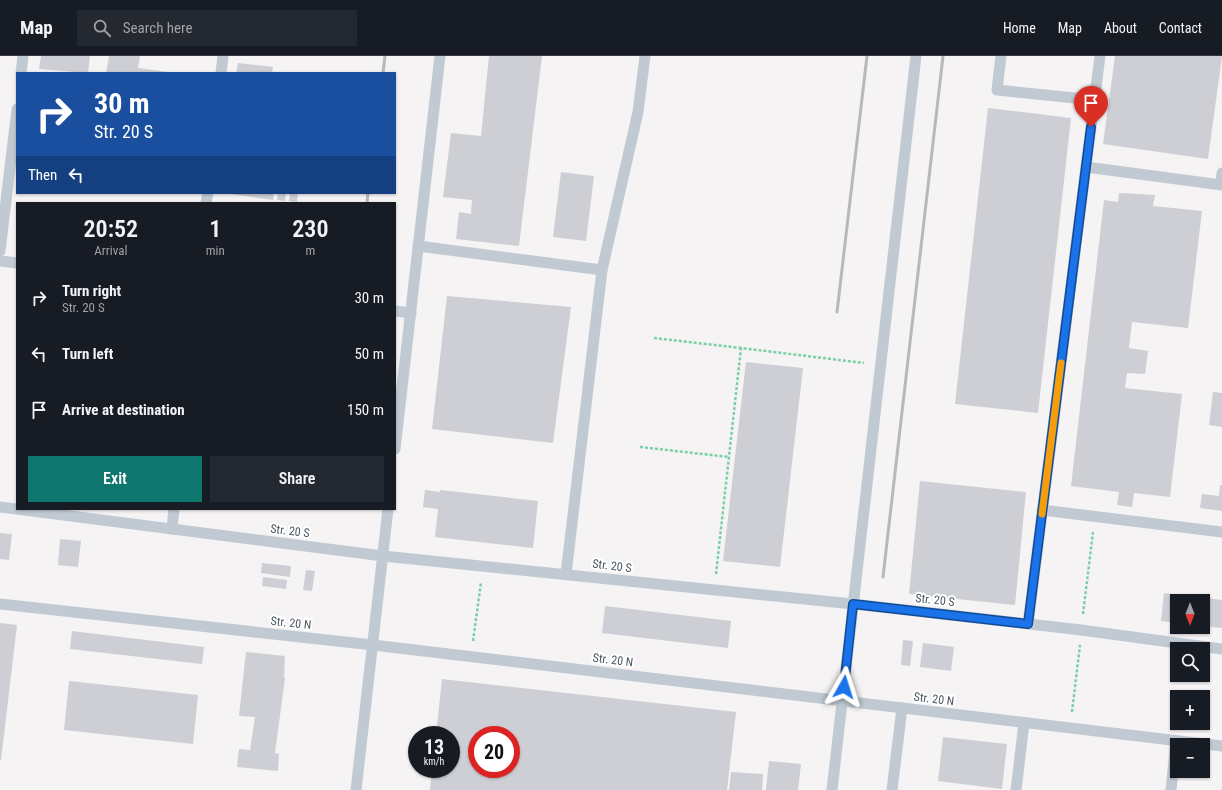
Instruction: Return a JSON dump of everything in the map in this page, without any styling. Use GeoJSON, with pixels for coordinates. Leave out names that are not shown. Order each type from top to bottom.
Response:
{"type":"FeatureCollection","features":[{"type":"Feature","properties":{"kind":"lane"},"geometry":{"type":"LineString","coordinates":[[21,72],[23,56]]}},
{"type":"Feature","properties":{"kind":"lane"},"geometry":{"type":"LineString","coordinates":[[221,72],[223,56]]}},
{"type":"Feature","properties":{"kind":"lane"},"geometry":{"type":"LineString","coordinates":[[396,440],[440,56]]}},
{"type":"Feature","properties":{"kind":"lane"},"geometry":{"type":"LineString","coordinates":[[566,574],[602,270],[638,112],[645,56]]}},
{"type":"Feature","properties":{"kind":"lane"},"geometry":{"type":"LineString","coordinates":[[832,790],[916,56]]}},
{"type":"Feature","properties":{"kind":"lane"},"geometry":{"type":"LineString","coordinates":[[1001,56],[997,90],[1095,100]]}},
{"type":"Feature","properties":{"kind":"lane"},"geometry":{"type":"LineString","coordinates":[[1028,624],[1100,56]]}},
{"type":"Feature","properties":{"kind":"lane"},"geometry":{"type":"LineString","coordinates":[[0,251],[16,117]]}},
{"type":"Feature","properties":{"kind":"lane"},"geometry":{"type":"LineString","coordinates":[[1086,168],[1222,181]]}},
{"type":"Feature","properties":{"kind":"lane"},"geometry":{"type":"LineString","coordinates":[[418,246],[602,270]]}},
{"type":"Feature","properties":{"kind":"lane"},"geometry":{"type":"LineString","coordinates":[[0,261],[16,263]]}},
{"type":"Feature","properties":{"kind":"lane"},"geometry":{"type":"LineString","coordinates":[[396,311],[411,313]]}},
{"type":"Feature","properties":{"kind":"lane","name":"Str. 20 S"},"geometry":{"type":"LineString","coordinates":[[0,507],[16,509]]}},
{"type":"Feature","properties":{"kind":"lane","name":"Str. 20 S"},"geometry":{"type":"LineString","coordinates":[[23,510],[383,556],[853,604],[1028,624],[1222,649]]}},
{"type":"Feature","properties":{"kind":"lane"},"geometry":{"type":"LineString","coordinates":[[172,529],[174,510]]}},
{"type":"Feature","properties":{"kind":"lane"},"geometry":{"type":"LineString","coordinates":[[356,790],[388,510]]}},
{"type":"Feature","properties":{"kind":"lane"},"geometry":{"type":"LineString","coordinates":[[1042,510],[1222,532]]}},
{"type":"Feature","properties":{"kind":"lane","name":"Str. 20 N"},"geometry":{"type":"LineString","coordinates":[[0,604],[372,645],[1170,740]]}},
{"type":"Feature","properties":{"kind":"lane"},"geometry":{"type":"LineString","coordinates":[[892,790],[902,708]]}},
{"type":"Feature","properties":{"kind":"lane"},"geometry":{"type":"LineString","coordinates":[[1016,790],[1024,723]]}},
{"type":"Feature","properties":{"kind":"lane","name":"Str. 20 N"},"geometry":{"type":"LineString","coordinates":[[1210,745],[1222,746]]}},
{"type":"Feature","properties":{"kind":"lane"},"geometry":{"type":"LineString","coordinates":[[1170,790],[1171,778]]}},
{"type":"Feature","properties":{"kind":"path"},"geometry":{"type":"LineString","coordinates":[[654,338],[881,365]]}},
{"type":"Feature","properties":{"kind":"path"},"geometry":{"type":"LineString","coordinates":[[715,590],[741,348]]}},
{"type":"Feature","properties":{"kind":"path"},"geometry":{"type":"LineString","coordinates":[[640,447],[729,457]]}},
{"type":"Feature","properties":{"kind":"path"},"geometry":{"type":"LineString","coordinates":[[472,657],[483,566]]}},
{"type":"Feature","properties":{"kind":"building"},"geometry":{"type":"Polygon","coordinates":[[[41,56],[90,56],[88,72],[39,69],[41,56]]]}},
{"type":"Feature","properties":{"kind":"building"},"geometry":{"type":"Polygon","coordinates":[[[109,56],[140,56],[138,68],[168,72],[106,72],[109,56]]]}},
{"type":"Feature","properties":{"kind":"building"},"geometry":{"type":"Polygon","coordinates":[[[489,56],[542,56],[519,246],[456,239],[459,212],[471,214],[472,200],[443,197],[451,133],[481,136],[489,56]]]}},
{"type":"Feature","properties":{"kind":"building"},"geometry":{"type":"Polygon","coordinates":[[[1115,56],[1222,56],[1208,159],[1103,144],[1115,56]]]}},
{"type":"Feature","properties":{"kind":"building"},"geometry":{"type":"Polygon","coordinates":[[[238,63],[273,67],[272,72],[236,72],[238,63]]]}},
{"type":"Feature","properties":{"kind":"building"},"geometry":{"type":"Polygon","coordinates":[[[988,108],[1071,118],[1038,413],[955,404],[988,108]]]}},
{"type":"Feature","properties":{"kind":"building"},"geometry":{"type":"Polygon","coordinates":[[[561,172],[594,176],[586,241],[553,237],[561,172]]]}},
{"type":"Feature","properties":{"kind":"building"},"geometry":{"type":"Polygon","coordinates":[[[1119,193],[1155,195],[1153,206],[1202,211],[1188,328],[1132,322],[1129,348],[1148,351],[1145,374],[1127,373],[1125,388],[1182,394],[1170,497],[1134,493],[1132,507],[1117,505],[1119,492],[1071,486],[1104,200],[1118,202],[1119,193]]]}},
{"type":"Feature","properties":{"kind":"building"},"geometry":{"type":"Polygon","coordinates":[[[231,194],[274,194],[273,200],[231,194]]]}},
{"type":"Feature","properties":{"kind":"building"},"geometry":{"type":"Polygon","coordinates":[[[278,194],[286,194],[285,201],[277,200],[278,194]]]}},
{"type":"Feature","properties":{"kind":"building"},"geometry":{"type":"Polygon","coordinates":[[[290,194],[298,194],[297,202],[289,201],[290,194]]]}},
{"type":"Feature","properties":{"kind":"building"},"geometry":{"type":"Polygon","coordinates":[[[447,296],[571,307],[553,443],[432,429],[447,296]]]}},
{"type":"Feature","properties":{"kind":"building"},"geometry":{"type":"Polygon","coordinates":[[[746,362],[803,368],[780,567],[723,561],[746,362]]]}},
{"type":"Feature","properties":{"kind":"building"},"geometry":{"type":"Polygon","coordinates":[[[1213,392],[1222,393],[1222,427],[1209,425],[1213,392]]]}},
{"type":"Feature","properties":{"kind":"building"},"geometry":{"type":"Polygon","coordinates":[[[920,481],[1026,492],[1015,605],[909,594],[920,481]]]}},
{"type":"Feature","properties":{"kind":"building"},"geometry":{"type":"Polygon","coordinates":[[[1220,485],[1222,485],[1222,511],[1200,508],[1202,494],[1219,496],[1220,485]]]}},
{"type":"Feature","properties":{"kind":"building"},"geometry":{"type":"Polygon","coordinates":[[[425,490],[440,492],[440,490],[538,501],[533,548],[435,537],[438,509],[423,507],[425,490]]]}},
{"type":"Feature","properties":{"kind":"building"},"geometry":{"type":"Polygon","coordinates":[[[0,533],[12,534],[9,560],[0,559],[0,533]]]}},
{"type":"Feature","properties":{"kind":"building"},"geometry":{"type":"Polygon","coordinates":[[[60,539],[81,541],[78,567],[58,565],[60,539]]]}},
{"type":"Feature","properties":{"kind":"building"},"geometry":{"type":"Polygon","coordinates":[[[262,563],[291,566],[290,577],[261,573],[262,563]]]}},
{"type":"Feature","properties":{"kind":"building"},"geometry":{"type":"Polygon","coordinates":[[[306,570],[315,571],[312,591],[303,590],[306,570]]]}},
{"type":"Feature","properties":{"kind":"building"},"geometry":{"type":"Polygon","coordinates":[[[263,577],[287,580],[286,589],[262,586],[263,577]]]}},
{"type":"Feature","properties":{"kind":"building"},"geometry":{"type":"Polygon","coordinates":[[[1164,593],[1172,594],[1170,594],[1170,622],[1161,621],[1164,593]]]}},
{"type":"Feature","properties":{"kind":"building"},"geometry":{"type":"Polygon","coordinates":[[[1210,599],[1222,600],[1222,628],[1210,627],[1210,599]]]}},
{"type":"Feature","properties":{"kind":"building"},"geometry":{"type":"Polygon","coordinates":[[[605,606],[731,621],[728,648],[602,633],[605,606]]]}},
{"type":"Feature","properties":{"kind":"building"},"geometry":{"type":"Polygon","coordinates":[[[0,623],[17,625],[1,760],[0,760],[0,623]]]}},
{"type":"Feature","properties":{"kind":"building"},"geometry":{"type":"Polygon","coordinates":[[[72,631],[204,647],[202,664],[70,649],[72,631]]]}},
{"type":"Feature","properties":{"kind":"building"},"geometry":{"type":"Polygon","coordinates":[[[903,640],[913,641],[910,666],[901,665],[903,640]]]}},
{"type":"Feature","properties":{"kind":"building"},"geometry":{"type":"Polygon","coordinates":[[[923,643],[954,647],[951,671],[920,667],[923,643]]]}},
{"type":"Feature","properties":{"kind":"building"},"geometry":{"type":"Polygon","coordinates":[[[246,652],[285,656],[285,678],[275,753],[279,754],[278,771],[237,767],[239,749],[250,750],[255,717],[239,716],[246,652]]]}},
{"type":"Feature","properties":{"kind":"building"},"geometry":{"type":"Polygon","coordinates":[[[442,679],[736,712],[727,790],[430,790],[431,778],[460,778],[460,726],[437,726],[442,679]]]}},
{"type":"Feature","properties":{"kind":"building"},"geometry":{"type":"Polygon","coordinates":[[[69,681],[198,695],[193,744],[64,730],[69,681]]]}},
{"type":"Feature","properties":{"kind":"building"},"geometry":{"type":"Polygon","coordinates":[[[943,737],[1007,744],[1002,789],[938,781],[943,737]]]}},
{"type":"Feature","properties":{"kind":"building"},"geometry":{"type":"Polygon","coordinates":[[[769,761],[801,764],[798,790],[766,790],[769,761]]]}},
{"type":"Feature","properties":{"kind":"building"},"geometry":{"type":"Polygon","coordinates":[[[731,772],[763,774],[762,790],[729,790],[731,772]]]}},
{"type":"Feature","properties":{"kind":"railway"},"geometry":{"type":"LineString","coordinates":[[383,72],[385,56]]}},
{"type":"Feature","properties":{"kind":"railway"},"geometry":{"type":"LineString","coordinates":[[837,312],[867,56]]}},
{"type":"Feature","properties":{"kind":"railway"},"geometry":{"type":"LineString","coordinates":[[883,577],[943,56]]}},
{"type":"Feature","properties":{"kind":"railway"},"geometry":{"type":"LineString","coordinates":[[367,202],[368,194]]}},
{"type":"Feature","properties":{"kind":"slow traffic"},"geometry":{"type":"LineString","coordinates":[[1042,514],[1061,363]]}},
{"type":"Feature","properties":{"kind":"route"},"geometry":{"type":"LineString","coordinates":[[844,687],[853,604],[1028,624],[1091,127]]}}]}
